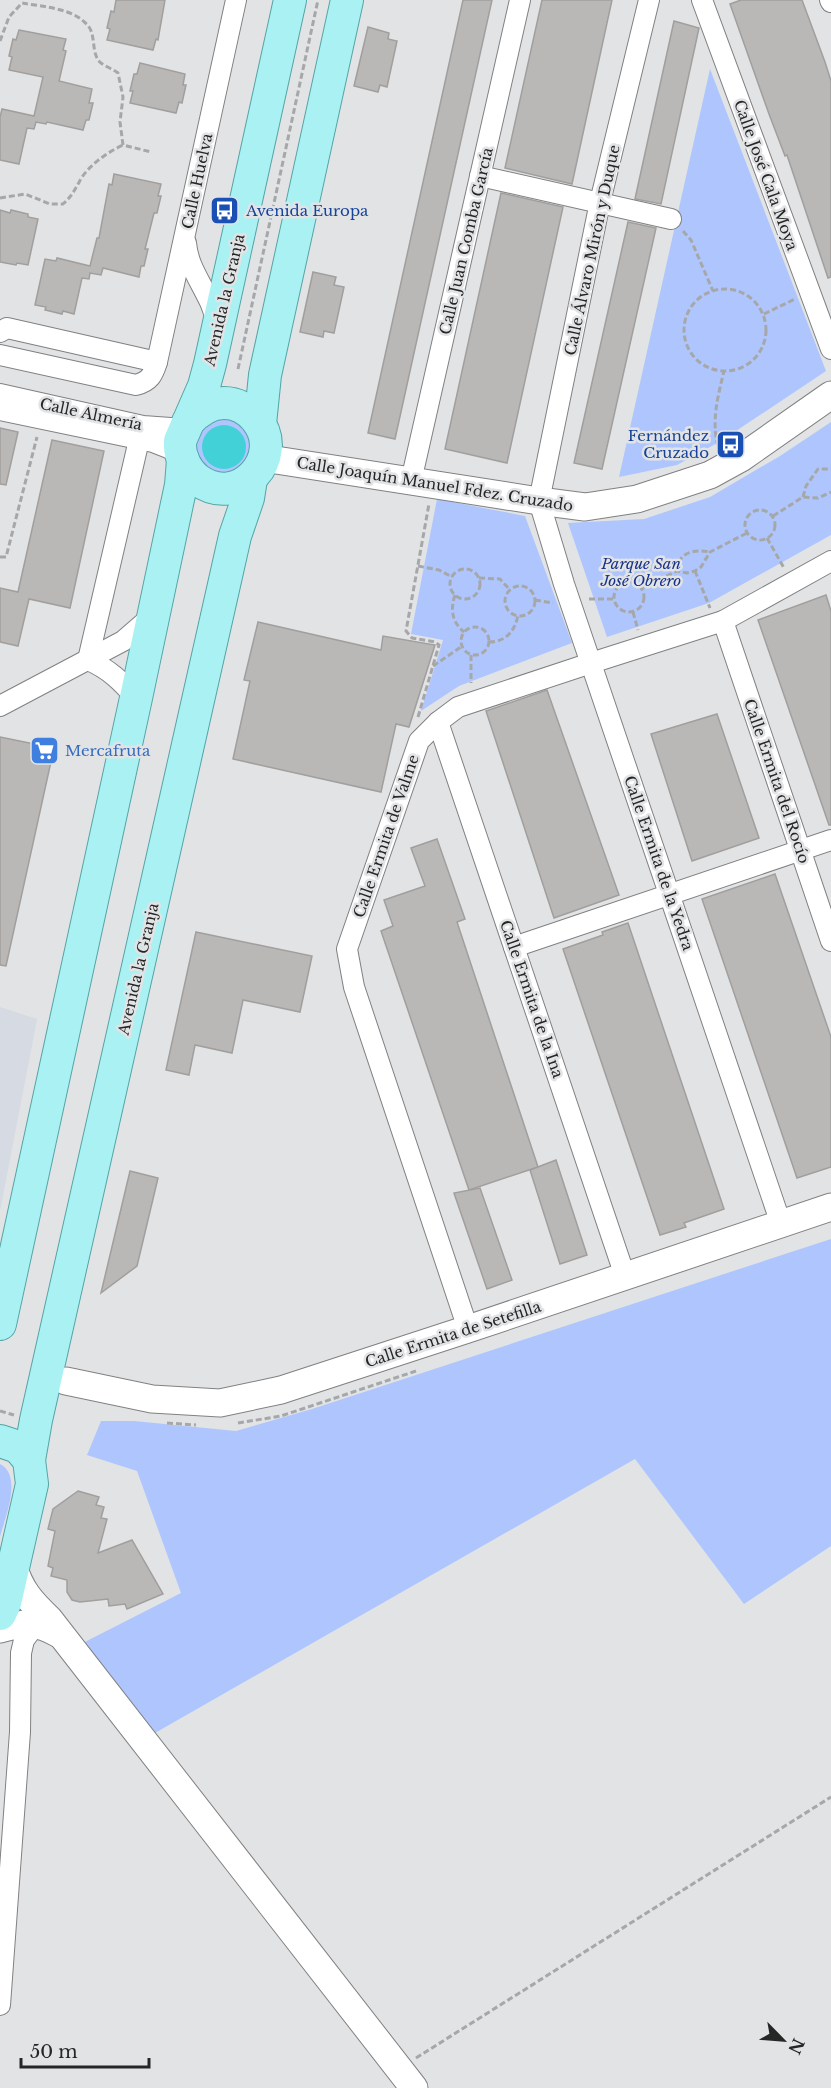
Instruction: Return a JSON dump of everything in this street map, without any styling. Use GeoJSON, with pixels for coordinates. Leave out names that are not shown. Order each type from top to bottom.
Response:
{"type":"FeatureCollection","features":[{"type":"Feature","properties":{"kind":"main road","name":"Avenida la Granja"},"geometry":{"type":"LineString","coordinates":[[0,1614],[5,1603],[32,1484],[29,1460],[52,1378],[235,536],[266,447],[265,434],[218,325],[290,0]]}},
{"type":"Feature","properties":{"kind":"main road","name":"Avenida la Granja"},"geometry":{"type":"LineString","coordinates":[[0,1324],[181,484],[184,441],[204,386],[238,369],[347,0]]}},
{"type":"Feature","properties":{"kind":"main road"},"geometry":{"type":"LineString","coordinates":[[257,468],[241,485],[230,489],[216,489],[194,477],[184,441],[198,412],[224,403],[243,408],[260,424]]}},
{"type":"Feature","properties":{"kind":"main road"},"geometry":{"type":"LineString","coordinates":[[0,1441],[18,1448],[29,1460]]}},
{"type":"Feature","properties":{"kind":"street","name":"Calle Huelva"},"geometry":{"type":"LineString","coordinates":[[0,355],[136,385],[146,382],[153,375],[236,0]]}},
{"type":"Feature","properties":{"kind":"street","name":"Calle Juan Comba García"},"geometry":{"type":"LineString","coordinates":[[422,483],[480,176],[520,0]]}},
{"type":"Feature","properties":{"kind":"street","name":"Calle Álvaro Mirón y Duque"},"geometry":{"type":"LineString","coordinates":[[538,501],[600,202],[649,0]]}},
{"type":"Feature","properties":{"kind":"street","name":"Calle José Cala Moya"},"geometry":{"type":"LineString","coordinates":[[702,0],[831,349]]}},
{"type":"Feature","properties":{"kind":"street"},"geometry":{"type":"LineString","coordinates":[[480,176],[671,219]]}},
{"type":"Feature","properties":{"kind":"street"},"geometry":{"type":"LineString","coordinates":[[185,232],[188,255],[195,276],[209,299],[218,325]]}},
{"type":"Feature","properties":{"kind":"street"},"geometry":{"type":"LineString","coordinates":[[0,332],[7,328],[157,362]]}},
{"type":"Feature","properties":{"kind":"street","name":"Calle Almería"},"geometry":{"type":"LineString","coordinates":[[0,393],[143,426],[184,441]]}},
{"type":"Feature","properties":{"kind":"street","name":"Calle Joaquín Manuel Fdez. Cruzado"},"geometry":{"type":"LineString","coordinates":[[257,468],[422,483],[585,507],[637,499],[710,476],[831,395]]}},
{"type":"Feature","properties":{"kind":"street","name":"Calle Almería"},"geometry":{"type":"LineString","coordinates":[[0,410],[139,440],[184,441]]}},
{"type":"Feature","properties":{"kind":"street"},"geometry":{"type":"LineString","coordinates":[[88,660],[139,440]]}},
{"type":"Feature","properties":{"kind":"street","name":"Calle Ermita de la Yedra"},"geometry":{"type":"LineString","coordinates":[[538,501],[571,606],[781,1224]]}},
{"type":"Feature","properties":{"kind":"street","name":"Calle Ermita de Valme"},"geometry":{"type":"LineString","coordinates":[[468,1329],[354,987],[347,949],[419,741],[458,707],[720,622],[831,561]]}},
{"type":"Feature","properties":{"kind":"street"},"geometry":{"type":"LineString","coordinates":[[0,706],[123,641],[153,615]]}},
{"type":"Feature","properties":{"kind":"street","name":"Calle Ermita del Rocío"},"geometry":{"type":"LineString","coordinates":[[720,622],[831,941]]}},
{"type":"Feature","properties":{"kind":"street"},"geometry":{"type":"LineString","coordinates":[[88,660],[104,667],[116,676],[136,698]]}},
{"type":"Feature","properties":{"kind":"street","name":"Calle Ermita de la Ina"},"geometry":{"type":"LineString","coordinates":[[433,727],[514,947],[625,1276]]}},
{"type":"Feature","properties":{"kind":"street"},"geometry":{"type":"LineString","coordinates":[[514,947],[831,840]]}},
{"type":"Feature","properties":{"kind":"street","name":"Calle Ermita de Setefilla"},"geometry":{"type":"LineString","coordinates":[[52,1378],[152,1399],[220,1403],[280,1390],[831,1207]]}},
{"type":"Feature","properties":{"kind":"street"},"geometry":{"type":"LineString","coordinates":[[13,1566],[21,1588],[407,2079]]}},
{"type":"Feature","properties":{"kind":"street"},"geometry":{"type":"LineString","coordinates":[[21,1653],[0,1629],[21,1623],[36,1624],[61,1636]]}},
{"type":"Feature","properties":{"kind":"street"},"geometry":{"type":"LineString","coordinates":[[0,2005],[20,1732],[21,1653],[24,1640],[36,1624]]}},
{"type":"Feature","properties":{"kind":"path"},"geometry":{"type":"LineString","coordinates":[[238,369],[318,0]]}},
{"type":"Feature","properties":{"kind":"path"},"geometry":{"type":"LineString","coordinates":[[0,41],[9,17],[22,3],[60,10],[77,17],[90,28],[97,57],[118,73],[123,97],[120,122],[123,144]]}},
{"type":"Feature","properties":{"kind":"path"},"geometry":{"type":"LineString","coordinates":[[0,198],[25,194],[50,204],[63,204],[73,196],[83,176],[108,152],[123,144],[152,152]]}},
{"type":"Feature","properties":{"kind":"path"},"geometry":{"type":"LineString","coordinates":[[671,219],[691,240],[713,291]]}},
{"type":"Feature","properties":{"kind":"path"},"geometry":{"type":"LineString","coordinates":[[724,289],[743,293],[759,306],[763,315],[767,331],[764,345],[757,357],[746,366],[724,372],[706,368],[695,360],[687,348],[684,321],[690,308],[699,298],[713,291],[724,289]]}},
{"type":"Feature","properties":{"kind":"path"},"geometry":{"type":"LineString","coordinates":[[763,315],[794,299],[812,298]]}},
{"type":"Feature","properties":{"kind":"path"},"geometry":{"type":"LineString","coordinates":[[724,372],[714,431],[724,468]]}},
{"type":"Feature","properties":{"kind":"path"},"geometry":{"type":"LineString","coordinates":[[0,557],[6,557],[42,419]]}},
{"type":"Feature","properties":{"kind":"path"},"geometry":{"type":"LineString","coordinates":[[803,497],[806,486],[818,469],[831,469]]}},
{"type":"Feature","properties":{"kind":"path"},"geometry":{"type":"LineString","coordinates":[[422,483],[418,566],[406,631],[411,638],[435,642],[439,645],[417,716],[433,727]]}},
{"type":"Feature","properties":{"kind":"path"},"geometry":{"type":"LineString","coordinates":[[773,516],[803,497],[818,498],[829,493],[831,499]]}},
{"type":"Feature","properties":{"kind":"path"},"geometry":{"type":"LineString","coordinates":[[763,509],[773,516],[775,528],[773,534],[767,538],[756,540],[747,533],[745,524],[751,512],[763,509]]}},
{"type":"Feature","properties":{"kind":"path"},"geometry":{"type":"LineString","coordinates":[[642,588],[677,571],[687,573],[695,571],[701,567],[710,552],[747,533]]}},
{"type":"Feature","properties":{"kind":"path"},"geometry":{"type":"LineString","coordinates":[[767,538],[792,582]]}},
{"type":"Feature","properties":{"kind":"path"},"geometry":{"type":"LineString","coordinates":[[677,571],[677,565],[685,554],[698,549],[710,552]]}},
{"type":"Feature","properties":{"kind":"path"},"geometry":{"type":"LineString","coordinates":[[418,566],[439,570],[452,577]]}},
{"type":"Feature","properties":{"kind":"path"},"geometry":{"type":"LineString","coordinates":[[455,595],[464,599],[474,596],[479,588],[479,578],[473,571],[464,569],[452,577],[451,587],[455,595],[452,612],[458,626],[464,632]]}},
{"type":"Feature","properties":{"kind":"path"},"geometry":{"type":"LineString","coordinates":[[695,571],[720,622]]}},
{"type":"Feature","properties":{"kind":"path"},"geometry":{"type":"LineString","coordinates":[[479,578],[500,579],[510,590]]}},
{"type":"Feature","properties":{"kind":"path"},"geometry":{"type":"LineString","coordinates":[[624,582],[635,582],[642,588],[644,601],[638,610],[633,612],[622,611],[614,599],[616,589],[624,582]]}},
{"type":"Feature","properties":{"kind":"path"},"geometry":{"type":"LineString","coordinates":[[522,586],[534,595],[534,605],[528,613],[518,615],[513,614],[507,608],[506,596],[514,587],[522,586]]}},
{"type":"Feature","properties":{"kind":"path"},"geometry":{"type":"LineString","coordinates":[[571,606],[591,598],[614,599]]}},
{"type":"Feature","properties":{"kind":"path"},"geometry":{"type":"LineString","coordinates":[[489,642],[500,641],[514,631],[518,615]]}},
{"type":"Feature","properties":{"kind":"path"},"geometry":{"type":"LineString","coordinates":[[471,627],[483,629],[488,635],[489,642],[486,650],[481,654],[471,655],[461,647],[460,639],[471,627]]}},
{"type":"Feature","properties":{"kind":"path"},"geometry":{"type":"LineString","coordinates":[[432,667],[461,647]]}},
{"type":"Feature","properties":{"kind":"path"},"geometry":{"type":"LineString","coordinates":[[471,655],[471,687],[475,702]]}},
{"type":"Feature","properties":{"kind":"path"},"geometry":{"type":"LineString","coordinates":[[407,2079],[410,2062],[831,1797]]}},
{"type":"Feature","properties":{"kind":"shaded area"},"geometry":{"type":"Polygon","coordinates":[[[224,425],[239,432],[246,447],[239,462],[224,469],[209,462],[202,447],[209,432],[224,425]]]}},
{"type":"Feature","properties":{"kind":"shaded area"},"geometry":{"type":"Polygon","coordinates":[[[0,1007],[37,1019],[0,1211],[0,1007]]]}},
{"type":"Feature","properties":{"kind":"green space"},"geometry":{"type":"Polygon","coordinates":[[[710,69],[826,371],[721,441],[677,465],[619,477],[710,69]]]}},
{"type":"Feature","properties":{"kind":"green space"},"geometry":{"type":"Polygon","coordinates":[[[225,415],[252,432],[251,462],[227,478],[200,467],[195,445],[196,434],[200,429],[225,415]]]}},
{"type":"Feature","properties":{"kind":"green space","name":"Parque San José Obrero"},"geometry":{"type":"Polygon","coordinates":[[[831,422],[831,535],[709,603],[607,637],[568,523],[644,519],[710,497],[780,456],[831,422]]]}},
{"type":"Feature","properties":{"kind":"green space"},"geometry":{"type":"Polygon","coordinates":[[[437,499],[525,516],[572,643],[459,686],[421,711],[443,640],[411,634],[437,499]]]}},
{"type":"Feature","properties":{"kind":"green space"},"geometry":{"type":"Polygon","coordinates":[[[831,1239],[831,1546],[744,1604],[635,1459],[141,1741],[71,1649],[181,1593],[137,1471],[87,1455],[101,1421],[134,1421],[236,1431],[312,1409],[831,1239]]]}},
{"type":"Feature","properties":{"kind":"green space"},"geometry":{"type":"Polygon","coordinates":[[[0,1464],[7,1470],[11,1487],[0,1537],[0,1464]]]}},
{"type":"Feature","properties":{"kind":"building"},"geometry":{"type":"Polygon","coordinates":[[[116,0],[165,0],[158,40],[156,39],[153,50],[107,40],[110,29],[107,28],[116,0]]]}},
{"type":"Feature","properties":{"kind":"building"},"geometry":{"type":"Polygon","coordinates":[[[463,0],[492,0],[395,439],[368,433],[463,0]]]}},
{"type":"Feature","properties":{"kind":"building"},"geometry":{"type":"Polygon","coordinates":[[[542,0],[612,0],[572,184],[505,168],[542,0]]]}},
{"type":"Feature","properties":{"kind":"building"},"geometry":{"type":"Polygon","coordinates":[[[741,0],[802,0],[831,81],[831,277],[828,278],[787,155],[785,156],[769,114],[730,4],[741,0]]]}},
{"type":"Feature","properties":{"kind":"building"},"geometry":{"type":"Polygon","coordinates":[[[674,21],[699,28],[661,204],[635,199],[674,21]]]}},
{"type":"Feature","properties":{"kind":"building"},"geometry":{"type":"Polygon","coordinates":[[[368,27],[389,33],[388,39],[397,41],[387,87],[380,85],[378,92],[354,86],[368,27]]]}},
{"type":"Feature","properties":{"kind":"building"},"geometry":{"type":"Polygon","coordinates":[[[19,30],[66,39],[63,50],[66,51],[59,81],[92,89],[89,103],[93,103],[89,120],[86,120],[83,130],[47,122],[46,124],[36,122],[34,129],[27,128],[19,164],[0,160],[2,109],[34,116],[43,77],[9,70],[13,39],[16,40],[19,30]]]}},
{"type":"Feature","properties":{"kind":"building"},"geometry":{"type":"Polygon","coordinates":[[[140,63],[185,74],[183,85],[186,85],[182,103],[179,102],[176,113],[130,103],[134,74],[137,74],[140,63]]]}},
{"type":"Feature","properties":{"kind":"building"},"geometry":{"type":"Polygon","coordinates":[[[114,174],[161,184],[157,213],[154,213],[145,249],[148,249],[139,277],[103,268],[101,275],[90,273],[89,279],[82,278],[74,314],[63,311],[62,314],[35,305],[45,259],[56,261],[57,258],[90,266],[97,238],[99,238],[109,184],[112,185],[114,174]]]}},
{"type":"Feature","properties":{"kind":"building"},"geometry":{"type":"Polygon","coordinates":[[[501,193],[563,207],[507,463],[445,449],[501,193]]]}},
{"type":"Feature","properties":{"kind":"building"},"geometry":{"type":"Polygon","coordinates":[[[0,210],[28,214],[28,217],[38,219],[28,265],[0,262],[0,210]]]}},
{"type":"Feature","properties":{"kind":"building"},"geometry":{"type":"Polygon","coordinates":[[[628,222],[656,228],[602,469],[574,463],[628,222]]]}},
{"type":"Feature","properties":{"kind":"building"},"geometry":{"type":"Polygon","coordinates":[[[313,272],[336,277],[334,285],[344,287],[334,333],[324,331],[323,337],[300,332],[313,272]]]}},
{"type":"Feature","properties":{"kind":"building"},"geometry":{"type":"Polygon","coordinates":[[[0,428],[18,432],[6,485],[0,484],[0,428]]]}},
{"type":"Feature","properties":{"kind":"building"},"geometry":{"type":"Polygon","coordinates":[[[52,440],[104,451],[70,608],[29,599],[18,646],[0,642],[0,588],[18,592],[52,440]]]}},
{"type":"Feature","properties":{"kind":"building"},"geometry":{"type":"Polygon","coordinates":[[[826,595],[831,611],[831,825],[829,825],[758,620],[826,595]]]}},
{"type":"Feature","properties":{"kind":"building"},"geometry":{"type":"Polygon","coordinates":[[[258,622],[381,650],[383,636],[435,645],[409,727],[396,724],[381,792],[233,759],[250,681],[244,680],[258,622]]]}},
{"type":"Feature","properties":{"kind":"building"},"geometry":{"type":"Polygon","coordinates":[[[547,690],[619,895],[554,918],[486,711],[547,690]]]}},
{"type":"Feature","properties":{"kind":"building"},"geometry":{"type":"Polygon","coordinates":[[[717,714],[759,838],[692,861],[651,734],[717,714]]]}},
{"type":"Feature","properties":{"kind":"building"},"geometry":{"type":"Polygon","coordinates":[[[0,737],[54,748],[6,966],[0,965],[0,737]]]}},
{"type":"Feature","properties":{"kind":"building"},"geometry":{"type":"Polygon","coordinates":[[[437,839],[465,919],[457,922],[538,1167],[469,1190],[381,931],[393,926],[384,900],[425,886],[411,848],[437,839]]]}},
{"type":"Feature","properties":{"kind":"building"},"geometry":{"type":"Polygon","coordinates":[[[775,874],[831,1037],[831,1167],[797,1178],[702,899],[775,874]]]}},
{"type":"Feature","properties":{"kind":"building"},"geometry":{"type":"Polygon","coordinates":[[[628,923],[724,1209],[684,1223],[686,1227],[660,1235],[563,949],[603,935],[602,932],[628,923]]]}},
{"type":"Feature","properties":{"kind":"building"},"geometry":{"type":"Polygon","coordinates":[[[196,932],[312,956],[300,1012],[243,1000],[232,1053],[195,1045],[189,1075],[166,1070],[196,932]]]}},
{"type":"Feature","properties":{"kind":"building"},"geometry":{"type":"Polygon","coordinates":[[[556,1160],[587,1255],[560,1264],[530,1170],[556,1160]]]}},
{"type":"Feature","properties":{"kind":"building"},"geometry":{"type":"Polygon","coordinates":[[[130,1171],[158,1178],[137,1266],[101,1293],[130,1171]]]}},
{"type":"Feature","properties":{"kind":"building"},"geometry":{"type":"Polygon","coordinates":[[[480,1188],[512,1280],[487,1289],[454,1193],[480,1188]]]}},
{"type":"Feature","properties":{"kind":"building"},"geometry":{"type":"Polygon","coordinates":[[[78,1491],[99,1497],[96,1505],[104,1507],[101,1518],[107,1519],[98,1553],[132,1540],[163,1594],[127,1609],[125,1604],[109,1606],[108,1599],[80,1602],[72,1600],[67,1592],[67,1580],[51,1576],[53,1568],[48,1566],[55,1531],[48,1529],[53,1509],[78,1491]]]}},
{"type":"Feature","properties":{"kind":"place","name":"Avenida Europa"},"geometry":{"type":"Point","coordinates":[225,210]}},
{"type":"Feature","properties":{"kind":"place","name":"Fernández Cruzado"},"geometry":{"type":"Point","coordinates":[730,444]}},
{"type":"Feature","properties":{"kind":"place","name":"Mercafruta"},"geometry":{"type":"Point","coordinates":[44,750]}}]}
